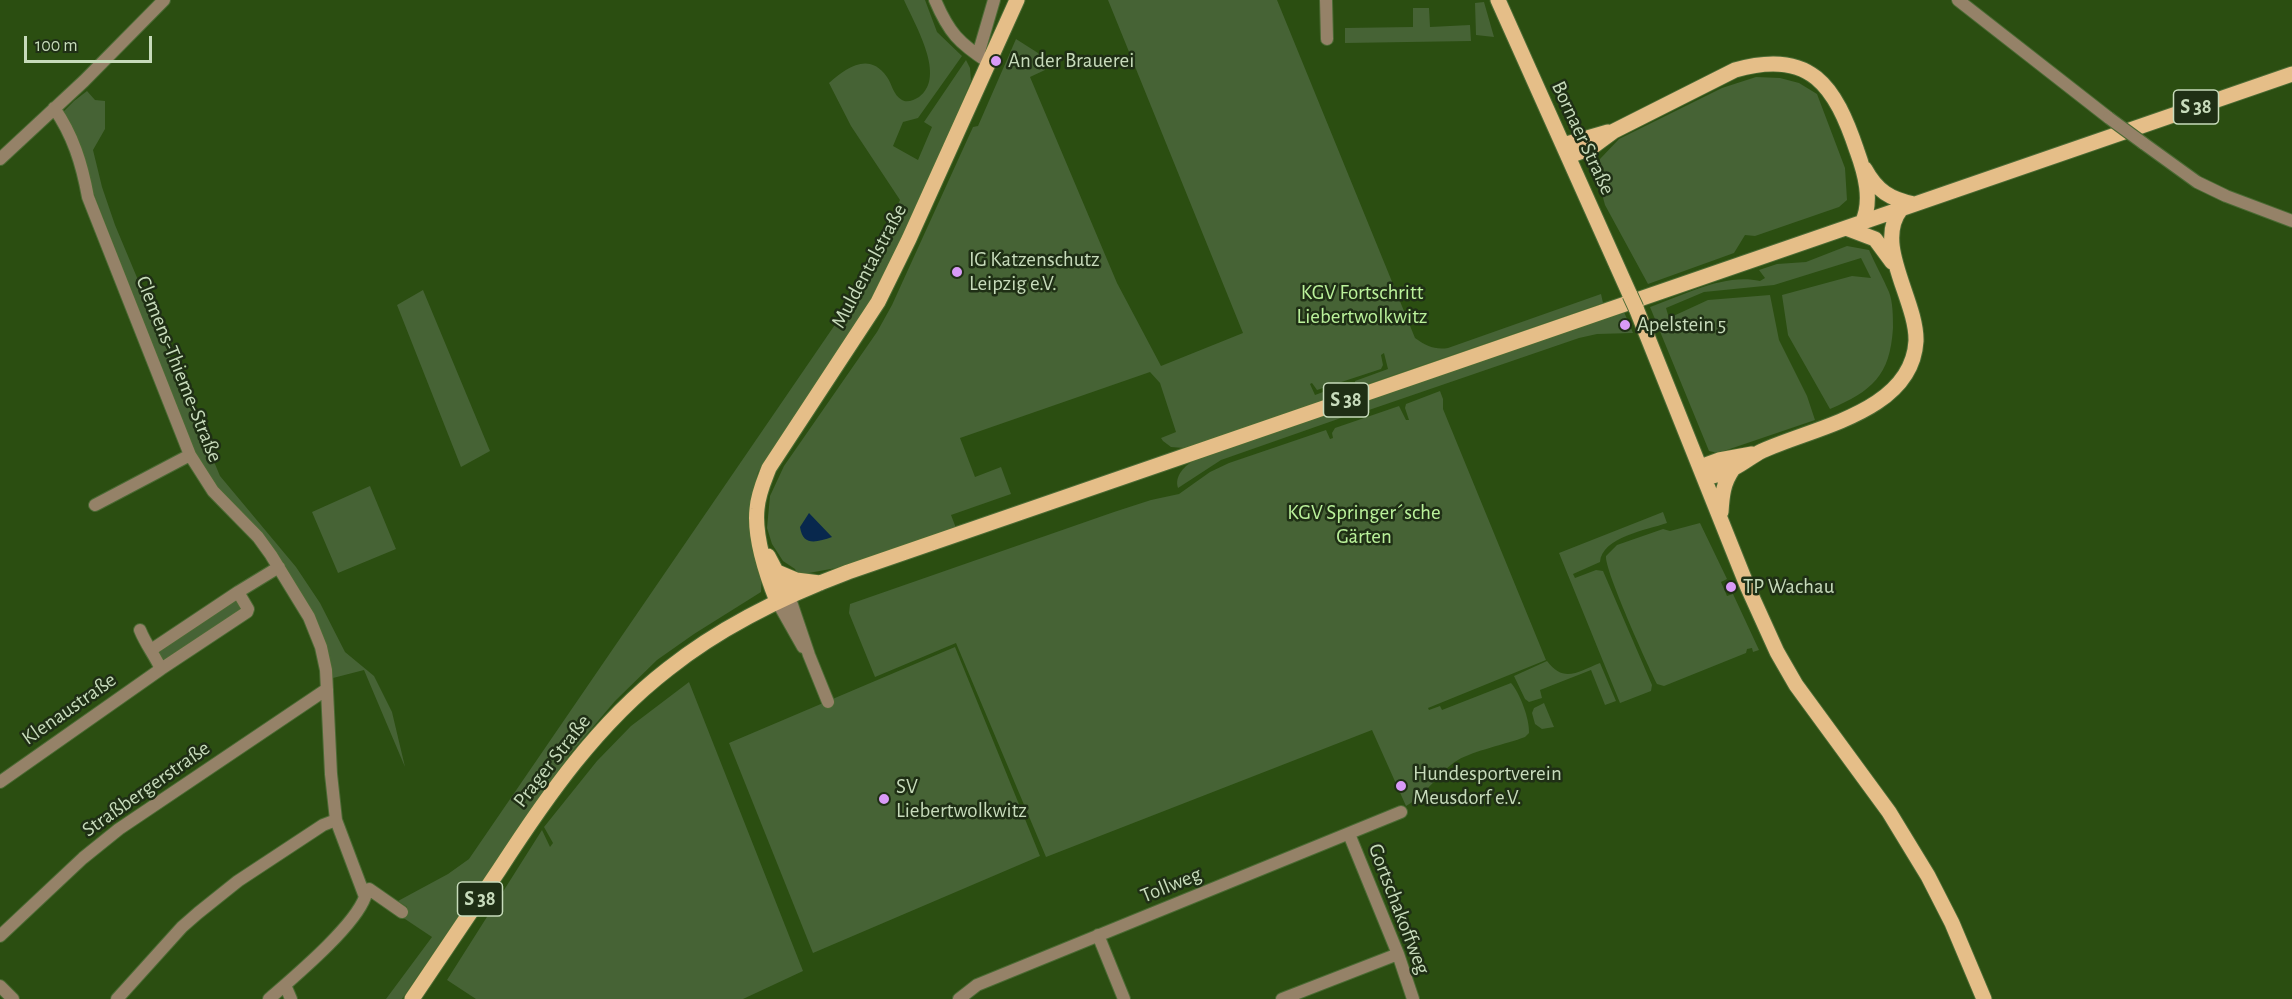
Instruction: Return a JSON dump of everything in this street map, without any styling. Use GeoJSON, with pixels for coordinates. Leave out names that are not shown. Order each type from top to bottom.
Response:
{"type":"FeatureCollection","features":[{"type":"Feature","properties":{"kind":"main road","name":"Muldentalstraße"},"geometry":{"type":"LineString","coordinates":[[783,598],[761,545],[757,524],[762,485],[769,468],[878,302],[912,232],[983,59],[1017,0]]}},
{"type":"Feature","properties":{"kind":"main road","name":"Bornaer Straße"},"geometry":{"type":"LineString","coordinates":[[1498,0],[1633,301],[1748,588],[1777,652],[1796,685],[1889,812],[1928,876],[1952,923],[1984,999]]}},
{"type":"Feature","properties":{"kind":"main road"},"geometry":{"type":"LineString","coordinates":[[1566,151],[1614,131],[1735,70],[1755,64],[1779,63],[1797,67],[1828,88],[1845,117],[1860,159],[1874,185],[1881,192],[1908,207],[1895,217],[1891,230],[1898,271],[1913,315],[1916,341],[1910,368],[1893,391],[1874,405],[1760,452],[1733,469],[1726,478],[1722,491],[1720,518]]}},
{"type":"Feature","properties":{"kind":"main road","name":"S 38"},"geometry":{"type":"LineString","coordinates":[[783,598],[820,583],[2292,74]]}},
{"type":"Feature","properties":{"kind":"main road"},"geometry":{"type":"LineString","coordinates":[[1566,151],[1592,148],[1614,131]]}},
{"type":"Feature","properties":{"kind":"main road"},"geometry":{"type":"LineString","coordinates":[[1585,190],[1586,169],[1592,148]]}},
{"type":"Feature","properties":{"kind":"main road"},"geometry":{"type":"LineString","coordinates":[[1860,159],[1868,201],[1862,223]]}},
{"type":"Feature","properties":{"kind":"main road"},"geometry":{"type":"LineString","coordinates":[[1846,228],[1875,239],[1883,247],[1898,271]]}},
{"type":"Feature","properties":{"kind":"main road"},"geometry":{"type":"LineString","coordinates":[[1702,473],[1719,460],[1760,452]]}},
{"type":"Feature","properties":{"kind":"main road"},"geometry":{"type":"LineString","coordinates":[[1702,473],[1733,469]]}},
{"type":"Feature","properties":{"kind":"main road","name":"Muldentalstraße"},"geometry":{"type":"LineString","coordinates":[[761,545],[777,572],[783,598]]}},
{"type":"Feature","properties":{"kind":"main road"},"geometry":{"type":"LineString","coordinates":[[777,572],[796,580],[820,583]]}},
{"type":"Feature","properties":{"kind":"main road","name":"Prager Straße"},"geometry":{"type":"LineString","coordinates":[[412,999],[471,899],[578,757],[626,705],[668,668],[697,648],[783,598]]}},
{"type":"Feature","properties":{"kind":"street"},"geometry":{"type":"LineString","coordinates":[[0,159],[84,81],[164,0]]}},
{"type":"Feature","properties":{"kind":"street"},"geometry":{"type":"LineString","coordinates":[[935,0],[953,36],[983,59],[994,0]]}},
{"type":"Feature","properties":{"kind":"street"},"geometry":{"type":"LineString","coordinates":[[1326,0],[1326,39]]}},
{"type":"Feature","properties":{"kind":"street"},"geometry":{"type":"LineString","coordinates":[[1958,0],[2109,118],[2197,182],[2226,196],[2292,220]]}},
{"type":"Feature","properties":{"kind":"street","name":"Clemens-Thieme-Straße"},"geometry":{"type":"LineString","coordinates":[[54,108],[76,148],[88,197],[190,455],[213,491],[258,537],[279,567],[309,617],[321,647],[326,670],[331,774],[336,820],[364,891]]}},
{"type":"Feature","properties":{"kind":"street"},"geometry":{"type":"LineString","coordinates":[[95,505],[190,455]]}},
{"type":"Feature","properties":{"kind":"street"},"geometry":{"type":"LineString","coordinates":[[151,650],[279,567]]}},
{"type":"Feature","properties":{"kind":"street","name":"Klenaustraße"},"geometry":{"type":"LineString","coordinates":[[0,782],[161,669],[248,612],[238,592]]}},
{"type":"Feature","properties":{"kind":"street","name":"Muldentalstraße"},"geometry":{"type":"LineString","coordinates":[[783,598],[797,615],[808,656],[828,702]]}},
{"type":"Feature","properties":{"kind":"street"},"geometry":{"type":"LineString","coordinates":[[140,630],[147,647],[161,669]]}},
{"type":"Feature","properties":{"kind":"street","name":"Straßbergerstraße"},"geometry":{"type":"LineString","coordinates":[[0,936],[83,858],[119,829],[327,689]]}},
{"type":"Feature","properties":{"kind":"street","name":"Tollweg"},"geometry":{"type":"LineString","coordinates":[[959,999],[977,985],[1401,812]]}},
{"type":"Feature","properties":{"kind":"street"},"geometry":{"type":"LineString","coordinates":[[117,999],[182,927],[215,898],[323,825],[336,820]]}},
{"type":"Feature","properties":{"kind":"street","name":"Gortschakoffweg"},"geometry":{"type":"LineString","coordinates":[[1349,834],[1398,954],[1413,999]]}},
{"type":"Feature","properties":{"kind":"street"},"geometry":{"type":"LineString","coordinates":[[268,999],[345,925],[364,900],[364,891],[369,889],[402,912]]}},
{"type":"Feature","properties":{"kind":"street"},"geometry":{"type":"LineString","coordinates":[[1098,935],[1124,999]]}},
{"type":"Feature","properties":{"kind":"street"},"geometry":{"type":"LineString","coordinates":[[1281,999],[1398,954]]}},
{"type":"Feature","properties":{"kind":"street"},"geometry":{"type":"LineString","coordinates":[[285,985],[291,999]]}},
{"type":"Feature","properties":{"kind":"street"},"geometry":{"type":"LineString","coordinates":[[0,986],[14,999]]}},
{"type":"Feature","properties":{"kind":"green space"},"geometry":{"type":"Polygon","coordinates":[[[904,0],[925,0],[937,32],[962,56],[918,118],[903,122],[893,146],[918,160],[932,127],[924,122],[966,60],[970,68],[971,81],[920,200],[878,288],[837,356],[758,472],[751,500],[749,528],[761,576],[761,592],[657,660],[615,701],[570,754],[475,893],[468,894],[467,903],[402,999],[386,999],[432,937],[402,917],[407,907],[398,901],[448,874],[469,859],[856,294],[900,200],[851,126],[829,83],[850,68],[865,64],[873,65],[887,77],[902,100],[908,101],[919,97],[927,88],[930,77],[929,64],[921,36],[904,0]]]}},
{"type":"Feature","properties":{"kind":"green space","name":"KGV Fortschritt Liebertwolkwitz"},"geometry":{"type":"Polygon","coordinates":[[[1108,0],[1277,0],[1415,338],[1423,343],[1435,348],[1448,348],[1601,294],[1603,303],[1356,388],[1355,381],[1388,369],[1384,353],[1381,355],[1383,365],[1381,369],[1317,390],[1312,383],[1310,384],[1315,395],[1347,383],[1350,383],[1352,390],[1184,448],[1171,447],[1161,438],[1176,432],[1160,383],[1150,372],[960,438],[975,477],[1001,467],[1011,494],[951,515],[956,528],[836,568],[798,575],[795,569],[783,561],[772,544],[767,528],[770,496],[784,466],[877,332],[892,305],[973,127],[978,126],[1016,39],[1038,53],[1045,70],[1030,77],[1117,283],[1161,366],[1243,333],[1108,0]]]}},
{"type":"Feature","properties":{"kind":"green space"},"geometry":{"type":"Polygon","coordinates":[[[1484,2],[1494,37],[1476,35],[1475,3],[1484,2]]]}},
{"type":"Feature","properties":{"kind":"green space"},"geometry":{"type":"Polygon","coordinates":[[[1413,8],[1429,8],[1430,27],[1470,25],[1471,41],[1345,43],[1345,28],[1413,27],[1413,8]]]}},
{"type":"Feature","properties":{"kind":"green space"},"geometry":{"type":"Polygon","coordinates":[[[1756,77],[1780,78],[1799,83],[1817,94],[1845,168],[1847,200],[1839,207],[1755,236],[1745,235],[1734,253],[1648,284],[1605,205],[1596,172],[1600,159],[1619,139],[1722,88],[1756,77]]]}},
{"type":"Feature","properties":{"kind":"green space"},"geometry":{"type":"Polygon","coordinates":[[[87,91],[95,100],[105,101],[105,129],[93,150],[115,225],[220,476],[296,567],[320,603],[345,652],[374,676],[392,712],[405,767],[364,670],[333,678],[326,649],[311,612],[199,462],[94,194],[83,156],[63,112],[87,91]]]}},
{"type":"Feature","properties":{"kind":"green space"},"geometry":{"type":"Polygon","coordinates":[[[1847,246],[1869,250],[1890,296],[1893,328],[1888,358],[1876,380],[1857,396],[1830,409],[1788,335],[1782,295],[1852,276],[1871,278],[1861,258],[1774,285],[1704,292],[1666,308],[1669,318],[1708,300],[1770,295],[1779,340],[1807,396],[1815,420],[1718,453],[1709,451],[1650,307],[1705,286],[1733,280],[1760,281],[1765,278],[1759,270],[1777,264],[1806,262],[1847,246]]]}},
{"type":"Feature","properties":{"kind":"green space"},"geometry":{"type":"Polygon","coordinates":[[[423,290],[490,451],[461,467],[397,305],[423,290]]]}},
{"type":"Feature","properties":{"kind":"green space"},"geometry":{"type":"Polygon","coordinates":[[[1624,312],[1633,333],[1597,334],[1579,338],[1369,410],[1364,409],[1362,403],[1624,312]]]}},
{"type":"Feature","properties":{"kind":"green space","name":"KGV Springer´sche Gärten"},"geometry":{"type":"Polygon","coordinates":[[[1440,391],[1443,409],[1546,660],[1428,708],[1429,710],[1440,706],[1442,710],[1511,683],[1524,707],[1529,733],[1525,737],[1458,760],[1406,806],[1372,730],[1046,857],[956,643],[875,677],[849,613],[850,604],[1114,512],[1179,494],[1210,472],[1229,463],[1326,430],[1330,439],[1333,438],[1332,433],[1335,428],[1399,406],[1406,420],[1409,420],[1406,404],[1440,391]]]}},
{"type":"Feature","properties":{"kind":"green space"},"geometry":{"type":"Polygon","coordinates":[[[1358,404],[1360,411],[1358,412],[1221,460],[1178,488],[1181,471],[1195,460],[1358,404]]]}},
{"type":"Feature","properties":{"kind":"green space"},"geometry":{"type":"Polygon","coordinates":[[[370,486],[396,549],[338,573],[312,512],[370,486]]]}},
{"type":"Feature","properties":{"kind":"green space"},"geometry":{"type":"Polygon","coordinates":[[[1663,512],[1667,523],[1617,541],[1603,553],[1600,562],[1573,574],[1575,578],[1596,570],[1603,571],[1652,685],[1651,691],[1620,703],[1559,553],[1663,512]]]}},
{"type":"Feature","properties":{"kind":"green space"},"geometry":{"type":"Polygon","coordinates":[[[1700,523],[1727,579],[1721,582],[1727,596],[1733,594],[1759,650],[1753,652],[1752,648],[1747,649],[1746,653],[1664,686],[1657,684],[1645,658],[1612,579],[1606,556],[1617,545],[1663,529],[1670,531],[1700,523]]]}},
{"type":"Feature","properties":{"kind":"green space"},"geometry":{"type":"Polygon","coordinates":[[[237,597],[245,610],[163,661],[158,655],[158,650],[237,597]]]}},
{"type":"Feature","properties":{"kind":"green space","name":"SV Liebertwolkwitz"},"geometry":{"type":"Polygon","coordinates":[[[955,647],[1040,856],[813,953],[729,743],[955,647]]]}},
{"type":"Feature","properties":{"kind":"green space"},"geometry":{"type":"Polygon","coordinates":[[[1547,661],[1553,668],[1566,674],[1572,674],[1600,663],[1616,701],[1605,705],[1591,670],[1540,690],[1542,698],[1529,702],[1525,699],[1514,676],[1547,661]]]}},
{"type":"Feature","properties":{"kind":"green space"},"geometry":{"type":"Polygon","coordinates":[[[689,682],[803,971],[743,999],[476,999],[447,980],[542,830],[550,847],[553,843],[544,827],[597,761],[631,726],[689,682]]]}},
{"type":"Feature","properties":{"kind":"green space"},"geometry":{"type":"Polygon","coordinates":[[[1544,703],[1554,727],[1542,729],[1535,724],[1532,713],[1534,708],[1544,703]]]}},
{"type":"Feature","properties":{"kind":"water"},"geometry":{"type":"Polygon","coordinates":[[[809,513],[832,537],[816,541],[804,538],[800,527],[809,513]]]}},
{"type":"Feature","properties":{"kind":"place","name":"An der Brauerei"},"geometry":{"type":"Point","coordinates":[996,61]}},
{"type":"Feature","properties":{"kind":"place","name":"IG Katzenschutz Leipzig e.V."},"geometry":{"type":"Point","coordinates":[957,272]}},
{"type":"Feature","properties":{"kind":"place","name":"Apelstein 5"},"geometry":{"type":"Point","coordinates":[1625,325]}},
{"type":"Feature","properties":{"kind":"place","name":"TP Wachau"},"geometry":{"type":"Point","coordinates":[1731,587]}},
{"type":"Feature","properties":{"kind":"place","name":"Hundesportverein Meusdorf e.V."},"geometry":{"type":"Point","coordinates":[1401,786]}},
{"type":"Feature","properties":{"kind":"place","name":"SV Liebertwolkwitz"},"geometry":{"type":"Point","coordinates":[884,799]}}]}
